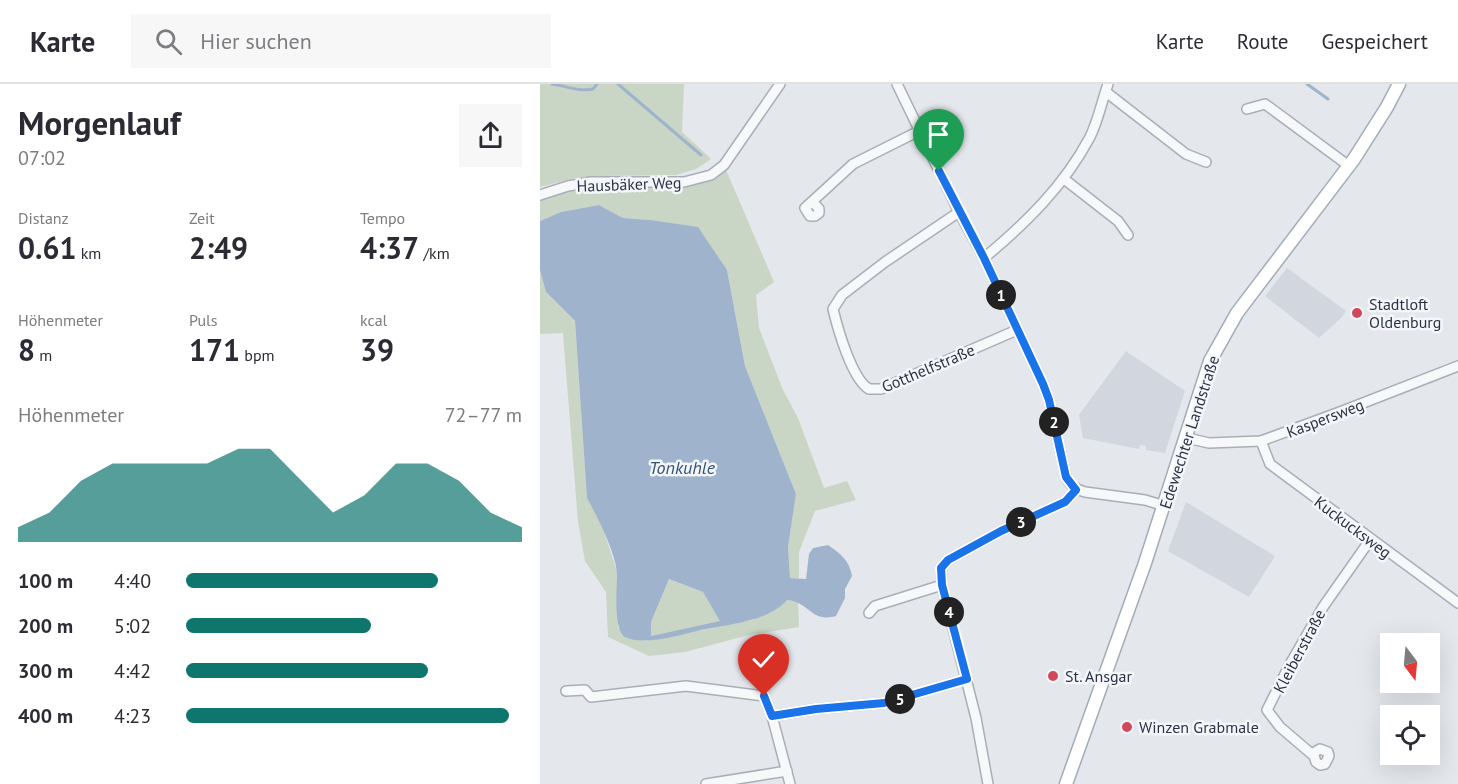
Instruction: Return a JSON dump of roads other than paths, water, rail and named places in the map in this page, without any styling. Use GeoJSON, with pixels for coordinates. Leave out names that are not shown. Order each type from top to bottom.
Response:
{"type":"FeatureCollection","features":[{"type":"Feature","properties":{"kind":"main road","name":"Edewechter Landstraße"},"geometry":{"type":"LineString","coordinates":[[1066,784],[1165,506],[1208,367],[1228,326],[1349,166],[1367,140],[1399,84]]}},
{"type":"Feature","properties":{"kind":"street","name":"Hausbäker Weg"},"geometry":{"type":"LineString","coordinates":[[540,195],[568,186],[591,182],[684,182],[711,175],[724,165],[780,84]]}},
{"type":"Feature","properties":{"kind":"street"},"geometry":{"type":"LineString","coordinates":[[897,84],[984,258],[1049,400],[1066,477],[1076,490],[1145,500],[1165,506]]}},
{"type":"Feature","properties":{"kind":"street"},"geometry":{"type":"LineString","coordinates":[[984,258],[1018,230],[1064,179],[1091,135],[1107,88],[1186,154],[1206,162]]}},
{"type":"Feature","properties":{"kind":"street"},"geometry":{"type":"LineString","coordinates":[[1247,108],[1265,104],[1349,166]]}},
{"type":"Feature","properties":{"kind":"street"},"geometry":{"type":"LineString","coordinates":[[813,202],[853,164],[919,131]]}},
{"type":"Feature","properties":{"kind":"street"},"geometry":{"type":"LineString","coordinates":[[1064,179],[1118,220],[1128,235]]}},
{"type":"Feature","properties":{"kind":"street","name":"Gotthelfstraße"},"geometry":{"type":"LineString","coordinates":[[959,212],[885,262],[842,295],[833,309],[859,380],[869,389],[881,389],[1017,330]]}},
{"type":"Feature","properties":{"kind":"street","name":"Kaspersweg"},"geometry":{"type":"LineString","coordinates":[[1187,438],[1209,443],[1261,441],[1458,366]]}},
{"type":"Feature","properties":{"kind":"street","name":"Kuckucksweg"},"geometry":{"type":"LineString","coordinates":[[1261,441],[1270,464],[1458,603]]}},
{"type":"Feature","properties":{"kind":"street"},"geometry":{"type":"LineString","coordinates":[[988,784],[967,679],[942,585],[941,568],[948,560],[1001,531],[1065,502],[1076,490]]}},
{"type":"Feature","properties":{"kind":"street","name":"Kleiberstraße"},"geometry":{"type":"LineString","coordinates":[[1314,756],[1280,727],[1268,710],[1289,666],[1323,607],[1370,540]]}},
{"type":"Feature","properties":{"kind":"street"},"geometry":{"type":"LineString","coordinates":[[872,610],[942,585]]}},
{"type":"Feature","properties":{"kind":"street"},"geometry":{"type":"LineString","coordinates":[[772,716],[816,709],[884,703],[967,679]]}},
{"type":"Feature","properties":{"kind":"street"},"geometry":{"type":"LineString","coordinates":[[566,691],[585,690],[591,697],[686,686],[764,696],[772,716],[790,784]]}},
{"type":"Feature","properties":{"kind":"street"},"geometry":{"type":"LineString","coordinates":[[706,784],[787,771]]}},
{"type":"Feature","properties":{"kind":"water","name":"Tonkuhle"},"geometry":{"type":"Polygon","coordinates":[[[599,205],[623,218],[698,227],[727,270],[745,366],[796,494],[788,547],[790,578],[806,579],[809,554],[813,548],[828,545],[837,551],[847,562],[852,576],[836,616],[821,617],[802,605],[787,600],[770,613],[760,617],[665,638],[633,640],[621,633],[617,618],[617,575],[614,557],[587,498],[575,321],[546,292],[540,270],[540,221],[561,212],[599,205]],[[669,579],[651,622],[651,636],[720,621],[703,592],[669,579]]]}},
{"type":"Feature","properties":{"kind":"waterway"},"geometry":{"type":"LineString","coordinates":[[552,84],[582,90],[593,89],[597,84]]}},
{"type":"Feature","properties":{"kind":"waterway"},"geometry":{"type":"LineString","coordinates":[[618,84],[701,155]]}},
{"type":"Feature","properties":{"kind":"waterway"},"geometry":{"type":"LineString","coordinates":[[1307,84],[1328,99]]}},
{"type":"Feature","properties":{"kind":"place","name":"Stadtloft Oldenburg"},"geometry":{"type":"Point","coordinates":[1357,313]}},
{"type":"Feature","properties":{"kind":"place","name":"St. Ansgar"},"geometry":{"type":"Point","coordinates":[1053,676]}},
{"type":"Feature","properties":{"kind":"place","name":"Winzen Grabmale"},"geometry":{"type":"Point","coordinates":[1127,727]}}]}
